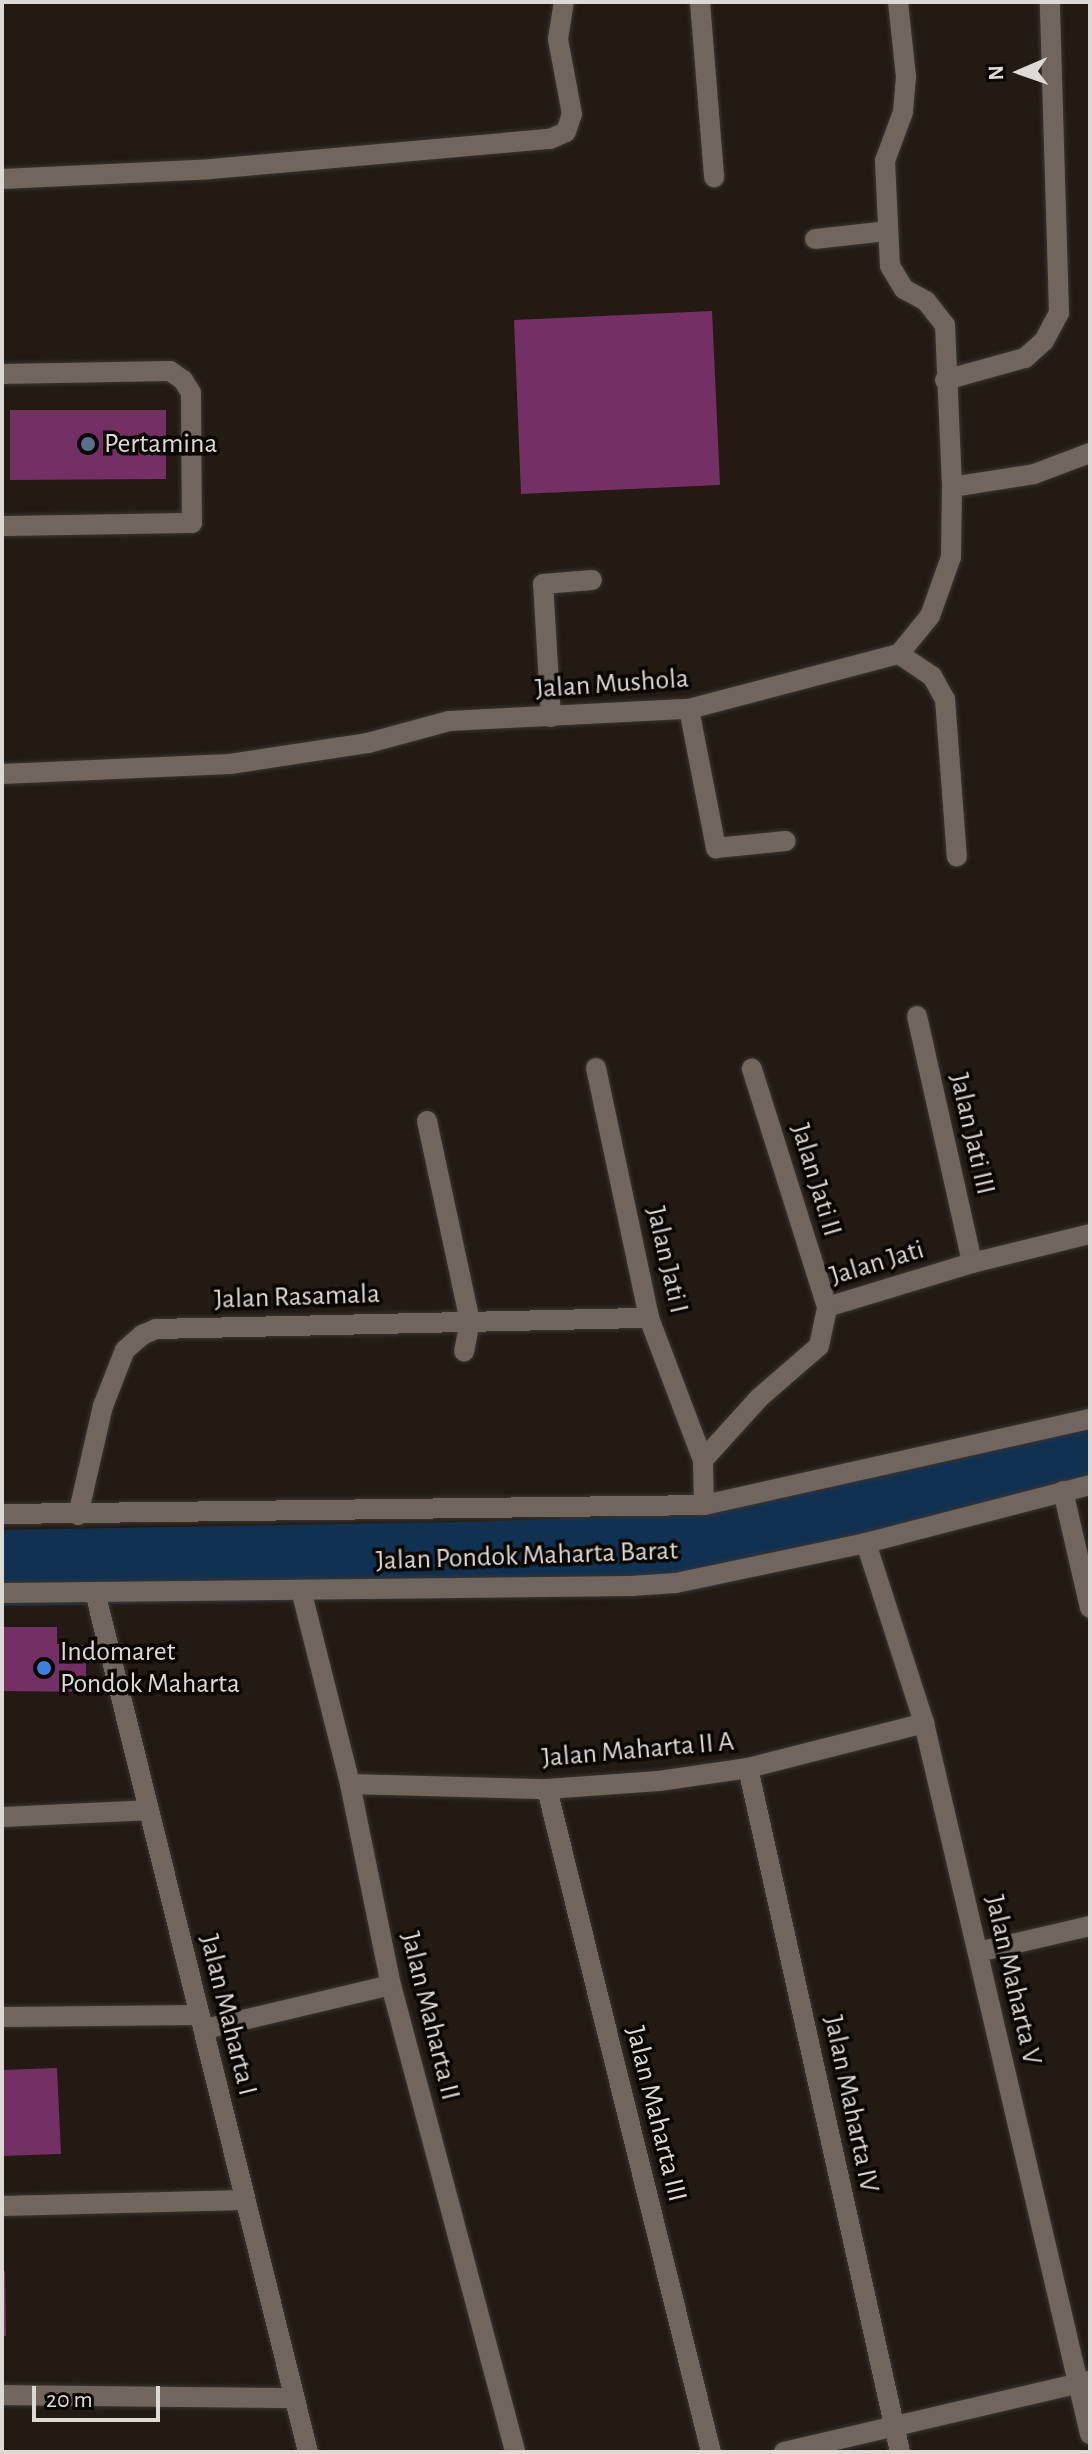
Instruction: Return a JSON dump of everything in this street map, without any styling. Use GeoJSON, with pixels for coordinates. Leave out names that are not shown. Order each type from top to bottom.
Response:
{"type":"FeatureCollection","features":[{"type":"Feature","properties":{"kind":"street"},"geometry":{"type":"LineString","coordinates":[[700,2],[714,177]]}},
{"type":"Feature","properties":{"kind":"street"},"geometry":{"type":"LineString","coordinates":[[898,2],[906,77],[903,112],[885,161],[890,266],[904,289],[926,301],[945,325],[952,487],[951,557],[930,616],[899,654],[932,676],[945,699],[957,857]]}},
{"type":"Feature","properties":{"kind":"street"},"geometry":{"type":"LineString","coordinates":[[945,380],[1025,358],[1044,341],[1059,313],[1050,2]]}},
{"type":"Feature","properties":{"kind":"street"},"geometry":{"type":"LineString","coordinates":[[2,179],[211,169],[550,139],[566,132],[572,114],[558,39],[566,4]]}},
{"type":"Feature","properties":{"kind":"street"},"geometry":{"type":"LineString","coordinates":[[815,239],[888,231]]}},
{"type":"Feature","properties":{"kind":"street"},"geometry":{"type":"LineString","coordinates":[[2,374],[170,371],[183,380],[191,393],[192,523],[2,526]]}},
{"type":"Feature","properties":{"kind":"street"},"geometry":{"type":"LineString","coordinates":[[952,487],[1034,474],[1090,453]]}},
{"type":"Feature","properties":{"kind":"street"},"geometry":{"type":"LineString","coordinates":[[551,717],[543,584],[592,580]]}},
{"type":"Feature","properties":{"kind":"street","name":"Jalan Mushola"},"geometry":{"type":"LineString","coordinates":[[2,774],[230,764],[368,743],[449,721],[689,709],[899,654]]}},
{"type":"Feature","properties":{"kind":"street"},"geometry":{"type":"LineString","coordinates":[[689,709],[716,848],[786,841]]}},
{"type":"Feature","properties":{"kind":"street","name":"Jalan Jati III"},"geometry":{"type":"LineString","coordinates":[[917,1016],[972,1263]]}},
{"type":"Feature","properties":{"kind":"street","name":"Jalan Jati I"},"geometry":{"type":"LineString","coordinates":[[596,1068],[649,1318],[703,1460]]}},
{"type":"Feature","properties":{"kind":"street","name":"Jalan Jati II"},"geometry":{"type":"LineString","coordinates":[[752,1069],[827,1307]]}},
{"type":"Feature","properties":{"kind":"street"},"geometry":{"type":"LineString","coordinates":[[427,1121],[470,1321],[464,1351]]}},
{"type":"Feature","properties":{"kind":"street","name":"Jalan Jati"},"geometry":{"type":"LineString","coordinates":[[703,1460],[759,1398],[819,1346],[827,1307],[972,1263],[1090,1234]]}},
{"type":"Feature","properties":{"kind":"street","name":"Jalan Rasamala"},"geometry":{"type":"LineString","coordinates":[[78,1515],[103,1406],[125,1350],[142,1335],[156,1329],[649,1318]]}},
{"type":"Feature","properties":{"kind":"street","name":"Jalan Pondok Maharta Barat"},"geometry":{"type":"LineString","coordinates":[[2,1514],[704,1505],[1090,1419]]}},
{"type":"Feature","properties":{"kind":"street"},"geometry":{"type":"LineString","coordinates":[[703,1460],[704,1505]]}},
{"type":"Feature","properties":{"kind":"street","name":"Jalan Pondok Maharta Barat"},"geometry":{"type":"LineString","coordinates":[[2,1593],[676,1583],[866,1543],[1090,1485]]}},
{"type":"Feature","properties":{"kind":"street"},"geometry":{"type":"LineString","coordinates":[[1063,1491],[1090,1608]]}},
{"type":"Feature","properties":{"kind":"street","name":"Jalan Maharta V"},"geometry":{"type":"LineString","coordinates":[[866,1543],[924,1723],[1084,2383],[1090,2434]]}},
{"type":"Feature","properties":{"kind":"street","name":"Jalan Maharta II"},"geometry":{"type":"LineString","coordinates":[[301,1590],[350,1784],[391,1985],[515,2452]]}},
{"type":"Feature","properties":{"kind":"street","name":"Jalan Maharta I"},"geometry":{"type":"LineString","coordinates":[[95,1592],[308,2452]]}},
{"type":"Feature","properties":{"kind":"street","name":"Jalan Maharta II A"},"geometry":{"type":"LineString","coordinates":[[350,1784],[547,1789],[659,1781],[748,1768],[924,1723]]}},
{"type":"Feature","properties":{"kind":"street","name":"Jalan Maharta IV"},"geometry":{"type":"LineString","coordinates":[[748,1768],[900,2452]]}},
{"type":"Feature","properties":{"kind":"street","name":"Jalan Maharta III"},"geometry":{"type":"LineString","coordinates":[[547,1789],[711,2452]]}},
{"type":"Feature","properties":{"kind":"street"},"geometry":{"type":"LineString","coordinates":[[2,1817],[148,1810]]}},
{"type":"Feature","properties":{"kind":"street"},"geometry":{"type":"LineString","coordinates":[[978,1952],[1090,1926]]}},
{"type":"Feature","properties":{"kind":"street"},"geometry":{"type":"LineString","coordinates":[[2,2017],[202,2022],[391,1985]]}},
{"type":"Feature","properties":{"kind":"street"},"geometry":{"type":"LineString","coordinates":[[2,2206],[245,2200]]}},
{"type":"Feature","properties":{"kind":"street"},"geometry":{"type":"LineString","coordinates":[[784,2452],[1084,2383]]}},
{"type":"Feature","properties":{"kind":"street"},"geometry":{"type":"LineString","coordinates":[[2,2395],[294,2398]]}},
{"type":"Feature","properties":{"kind":"building"},"geometry":{"type":"Polygon","coordinates":[[[712,311],[720,485],[521,494],[514,320],[712,311]]]}},
{"type":"Feature","properties":{"kind":"building","name":"Pertamina"},"geometry":{"type":"Polygon","coordinates":[[[10,410],[166,410],[166,479],[10,480],[10,410]]]}},
{"type":"Feature","properties":{"kind":"building","name":"Indomaret Pondok Maharta"},"geometry":{"type":"Polygon","coordinates":[[[2,1627],[57,1627],[57,1644],[86,1645],[86,1692],[2,1691],[2,1627]]]}},
{"type":"Feature","properties":{"kind":"building"},"geometry":{"type":"Polygon","coordinates":[[[57,2068],[61,2154],[2,2156],[2,2070],[57,2068]]]}},
{"type":"Feature","properties":{"kind":"building"},"geometry":{"type":"Polygon","coordinates":[[[2,2271],[5,2271],[6,2336],[2,2336],[2,2271]]]}},
{"type":"Feature","properties":{"kind":"waterway"},"geometry":{"type":"LineString","coordinates":[[2,1568],[498,1559],[693,1552],[1090,1457]]}},
{"type":"Feature","properties":{"kind":"place","name":"Pertamina"},"geometry":{"type":"Point","coordinates":[88,444]}},
{"type":"Feature","properties":{"kind":"place","name":"Indomaret Pondok Maharta"},"geometry":{"type":"Point","coordinates":[44,1668]}}]}
